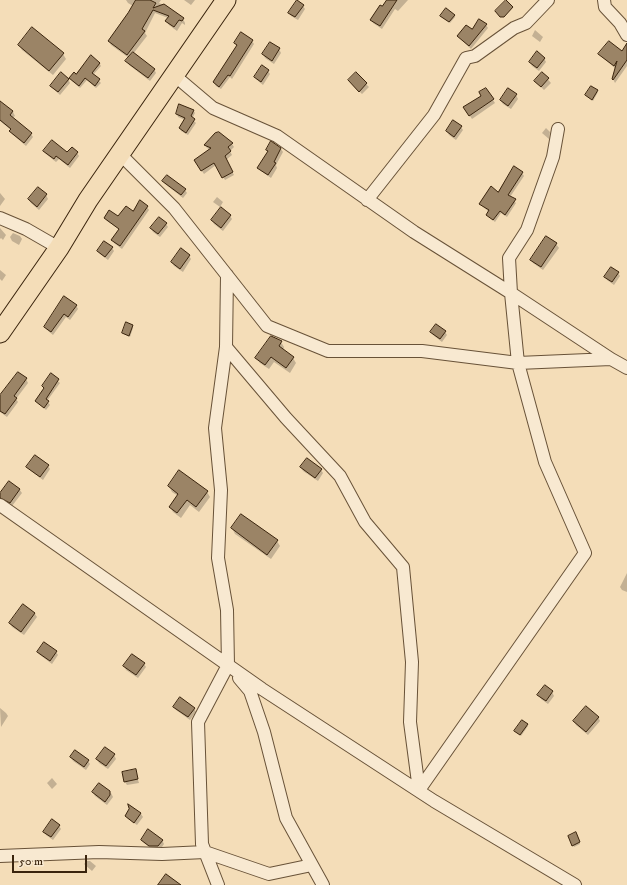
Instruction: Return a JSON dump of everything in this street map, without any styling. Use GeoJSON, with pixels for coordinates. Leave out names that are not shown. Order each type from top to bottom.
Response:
{"type":"FeatureCollection","features":[{"type":"Feature","properties":{"kind":"main road"},"geometry":{"type":"LineString","coordinates":[[0,334],[59,248],[88,200],[226,0]]}},
{"type":"Feature","properties":{"kind":"street"},"geometry":{"type":"LineString","coordinates":[[368,200],[434,115],[466,58],[475,56],[514,28],[526,23],[548,0]]}},
{"type":"Feature","properties":{"kind":"street"},"geometry":{"type":"LineString","coordinates":[[604,0],[605,7],[620,23],[627,35]]}},
{"type":"Feature","properties":{"kind":"street"},"geometry":{"type":"LineString","coordinates":[[174,76],[213,108],[277,136],[414,232],[627,368]]}},
{"type":"Feature","properties":{"kind":"street"},"geometry":{"type":"LineString","coordinates":[[419,790],[585,553],[545,462],[518,363],[511,293],[509,258],[527,230],[553,157],[558,129]]}},
{"type":"Feature","properties":{"kind":"street"},"geometry":{"type":"LineString","coordinates":[[120,155],[174,208],[266,326],[328,351],[422,351],[518,363],[611,359]]}},
{"type":"Feature","properties":{"kind":"street"},"geometry":{"type":"LineString","coordinates":[[0,218],[26,229],[59,248]]}},
{"type":"Feature","properties":{"kind":"street"},"geometry":{"type":"LineString","coordinates":[[218,885],[202,844],[198,722],[228,665],[227,610],[218,558],[221,490],[215,428],[226,347],[227,275]]}},
{"type":"Feature","properties":{"kind":"street"},"geometry":{"type":"LineString","coordinates":[[226,347],[286,418],[340,476],[365,522],[403,567],[412,662],[410,722],[419,790]]}},
{"type":"Feature","properties":{"kind":"street"},"geometry":{"type":"LineString","coordinates":[[0,505],[228,665],[434,800],[575,885]]}},
{"type":"Feature","properties":{"kind":"street"},"geometry":{"type":"LineString","coordinates":[[228,665],[250,691],[264,732],[286,818],[323,885]]}},
{"type":"Feature","properties":{"kind":"street"},"geometry":{"type":"LineString","coordinates":[[0,856],[99,852],[162,854],[205,852],[269,874],[312,865]]}},
{"type":"Feature","properties":{"kind":"building"},"geometry":{"type":"Polygon","coordinates":[[[136,0],[150,0],[156,3],[153,8],[164,4],[184,18],[182,21],[179,20],[174,27],[165,21],[169,16],[153,10],[142,29],[145,31],[127,55],[108,41],[136,0]]]}},
{"type":"Feature","properties":{"kind":"building"},"geometry":{"type":"Polygon","coordinates":[[[297,0],[304,5],[295,17],[288,13],[297,0]]]}},
{"type":"Feature","properties":{"kind":"building"},"geometry":{"type":"Polygon","coordinates":[[[387,0],[397,0],[380,26],[370,20],[380,5],[382,6],[387,0]]]}},
{"type":"Feature","properties":{"kind":"building"},"geometry":{"type":"Polygon","coordinates":[[[506,0],[513,7],[504,17],[500,17],[495,11],[506,0]]]}},
{"type":"Feature","properties":{"kind":"building"},"geometry":{"type":"Polygon","coordinates":[[[446,8],[455,15],[449,22],[440,16],[446,8]]]}},
{"type":"Feature","properties":{"kind":"building"},"geometry":{"type":"Polygon","coordinates":[[[479,19],[487,24],[469,46],[457,36],[466,25],[472,29],[479,19]]]}},
{"type":"Feature","properties":{"kind":"building"},"geometry":{"type":"Polygon","coordinates":[[[32,27],[64,53],[49,71],[18,45],[32,27]]]}},
{"type":"Feature","properties":{"kind":"building"},"geometry":{"type":"Polygon","coordinates":[[[241,32],[253,40],[230,76],[228,75],[219,87],[213,82],[237,45],[234,43],[241,32]]]}},
{"type":"Feature","properties":{"kind":"building"},"geometry":{"type":"Polygon","coordinates":[[[609,41],[622,51],[627,43],[627,60],[613,80],[617,61],[614,66],[598,54],[609,41]]]}},
{"type":"Feature","properties":{"kind":"building"},"geometry":{"type":"Polygon","coordinates":[[[270,42],[280,48],[272,61],[262,54],[270,42]]]}},
{"type":"Feature","properties":{"kind":"building"},"geometry":{"type":"Polygon","coordinates":[[[537,51],[545,58],[537,68],[529,62],[537,51]]]}},
{"type":"Feature","properties":{"kind":"building"},"geometry":{"type":"Polygon","coordinates":[[[133,52],[155,69],[148,78],[125,61],[133,52]]]}},
{"type":"Feature","properties":{"kind":"building"},"geometry":{"type":"Polygon","coordinates":[[[91,55],[100,63],[92,73],[100,79],[95,86],[85,78],[79,86],[69,78],[74,72],[76,74],[91,55]]]}},
{"type":"Feature","properties":{"kind":"building"},"geometry":{"type":"Polygon","coordinates":[[[262,65],[269,70],[261,82],[254,77],[262,65]]]}},
{"type":"Feature","properties":{"kind":"building"},"geometry":{"type":"Polygon","coordinates":[[[61,72],[69,79],[58,92],[50,86],[61,72]]]}},
{"type":"Feature","properties":{"kind":"building"},"geometry":{"type":"Polygon","coordinates":[[[356,72],[367,83],[359,92],[348,80],[356,72]]]}},
{"type":"Feature","properties":{"kind":"building"},"geometry":{"type":"Polygon","coordinates":[[[542,72],[549,78],[541,87],[534,81],[542,72]]]}},
{"type":"Feature","properties":{"kind":"building"},"geometry":{"type":"Polygon","coordinates":[[[591,86],[598,90],[592,100],[585,95],[591,86]]]}},
{"type":"Feature","properties":{"kind":"building"},"geometry":{"type":"Polygon","coordinates":[[[486,88],[494,99],[469,116],[463,107],[481,96],[479,92],[486,88]]]}},
{"type":"Feature","properties":{"kind":"building"},"geometry":{"type":"Polygon","coordinates":[[[508,88],[517,94],[508,106],[500,100],[508,88]]]}},
{"type":"Feature","properties":{"kind":"building"},"geometry":{"type":"Polygon","coordinates":[[[0,101],[13,111],[10,115],[32,133],[24,143],[9,131],[11,129],[0,120],[0,101]]]}},
{"type":"Feature","properties":{"kind":"building"},"geometry":{"type":"Polygon","coordinates":[[[179,104],[194,110],[191,116],[195,119],[186,133],[179,128],[185,118],[176,114],[179,104]]]}},
{"type":"Feature","properties":{"kind":"building"},"geometry":{"type":"Polygon","coordinates":[[[453,120],[462,126],[454,137],[446,131],[453,120]]]}},
{"type":"Feature","properties":{"kind":"building"},"geometry":{"type":"Polygon","coordinates":[[[219,132],[233,143],[228,147],[231,151],[225,156],[233,172],[222,178],[214,163],[201,171],[194,160],[211,148],[204,145],[215,133],[219,132]]]}},
{"type":"Feature","properties":{"kind":"building"},"geometry":{"type":"Polygon","coordinates":[[[52,140],[67,152],[72,147],[78,152],[68,165],[56,156],[54,159],[43,151],[52,140]]]}},
{"type":"Feature","properties":{"kind":"building"},"geometry":{"type":"Polygon","coordinates":[[[271,141],[281,148],[274,162],[276,163],[268,175],[257,168],[268,151],[266,150],[271,141]]]}},
{"type":"Feature","properties":{"kind":"building"},"geometry":{"type":"Polygon","coordinates":[[[514,166],[523,172],[508,195],[516,199],[505,215],[500,211],[493,220],[486,215],[489,210],[479,204],[491,186],[498,192],[514,166]]]}},
{"type":"Feature","properties":{"kind":"building"},"geometry":{"type":"Polygon","coordinates":[[[167,175],[186,189],[181,195],[162,181],[167,175]]]}},
{"type":"Feature","properties":{"kind":"building"},"geometry":{"type":"Polygon","coordinates":[[[38,187],[47,194],[37,207],[28,199],[38,187]]]}},
{"type":"Feature","properties":{"kind":"building"},"geometry":{"type":"Polygon","coordinates":[[[140,200],[148,206],[120,246],[111,240],[119,229],[104,218],[109,210],[118,216],[126,206],[133,211],[140,200]]]}},
{"type":"Feature","properties":{"kind":"building"},"geometry":{"type":"Polygon","coordinates":[[[221,207],[231,215],[221,228],[211,220],[221,207]]]}},
{"type":"Feature","properties":{"kind":"building"},"geometry":{"type":"Polygon","coordinates":[[[159,217],[167,223],[158,234],[150,228],[159,217]]]}},
{"type":"Feature","properties":{"kind":"building"},"geometry":{"type":"Polygon","coordinates":[[[546,236],[557,243],[541,267],[530,260],[546,236]]]}},
{"type":"Feature","properties":{"kind":"building"},"geometry":{"type":"Polygon","coordinates":[[[104,241],[113,247],[105,257],[97,251],[104,241]]]}},
{"type":"Feature","properties":{"kind":"building"},"geometry":{"type":"Polygon","coordinates":[[[181,248],[190,255],[180,269],[171,262],[181,248]]]}},
{"type":"Feature","properties":{"kind":"building"},"geometry":{"type":"Polygon","coordinates":[[[611,267],[619,272],[612,282],[604,277],[611,267]]]}},
{"type":"Feature","properties":{"kind":"building"},"geometry":{"type":"Polygon","coordinates":[[[64,296],[77,305],[68,317],[64,314],[51,332],[44,327],[64,296]]]}},
{"type":"Feature","properties":{"kind":"building"},"geometry":{"type":"Polygon","coordinates":[[[126,322],[133,325],[129,336],[122,333],[126,322]]]}},
{"type":"Feature","properties":{"kind":"building"},"geometry":{"type":"Polygon","coordinates":[[[436,324],[446,331],[440,339],[430,332],[436,324]]]}},
{"type":"Feature","properties":{"kind":"building"},"geometry":{"type":"Polygon","coordinates":[[[271,336],[282,341],[279,346],[294,357],[286,368],[271,357],[265,365],[255,358],[271,336]]]}},
{"type":"Feature","properties":{"kind":"building"},"geometry":{"type":"Polygon","coordinates":[[[18,372],[27,378],[14,396],[17,398],[5,414],[0,411],[0,395],[18,372]]]}},
{"type":"Feature","properties":{"kind":"building"},"geometry":{"type":"Polygon","coordinates":[[[51,373],[59,379],[46,399],[49,401],[44,408],[35,401],[44,388],[42,386],[51,373]]]}},
{"type":"Feature","properties":{"kind":"building"},"geometry":{"type":"Polygon","coordinates":[[[35,455],[49,465],[40,477],[26,467],[35,455]]]}},
{"type":"Feature","properties":{"kind":"building"},"geometry":{"type":"Polygon","coordinates":[[[307,458],[322,469],[315,478],[300,467],[307,458]]]}},
{"type":"Feature","properties":{"kind":"building"},"geometry":{"type":"Polygon","coordinates":[[[179,470],[208,491],[196,507],[187,500],[177,513],[169,507],[178,494],[168,486],[179,470]]]}},
{"type":"Feature","properties":{"kind":"building"},"geometry":{"type":"Polygon","coordinates":[[[9,481],[20,489],[10,503],[0,498],[0,493],[9,481]]]}},
{"type":"Feature","properties":{"kind":"building"},"geometry":{"type":"Polygon","coordinates":[[[241,514],[278,540],[267,555],[231,528],[241,514]]]}},
{"type":"Feature","properties":{"kind":"building"},"geometry":{"type":"Polygon","coordinates":[[[23,604],[35,613],[21,632],[9,623],[23,604]]]}},
{"type":"Feature","properties":{"kind":"building"},"geometry":{"type":"Polygon","coordinates":[[[44,642],[57,651],[50,661],[37,652],[44,642]]]}},
{"type":"Feature","properties":{"kind":"building"},"geometry":{"type":"Polygon","coordinates":[[[132,654],[145,663],[136,675],[123,666],[132,654]]]}},
{"type":"Feature","properties":{"kind":"building"},"geometry":{"type":"Polygon","coordinates":[[[545,685],[553,691],[546,701],[537,695],[545,685]]]}},
{"type":"Feature","properties":{"kind":"building"},"geometry":{"type":"Polygon","coordinates":[[[180,697],[195,708],[188,717],[173,707],[180,697]]]}},
{"type":"Feature","properties":{"kind":"building"},"geometry":{"type":"Polygon","coordinates":[[[586,706],[599,717],[586,732],[573,721],[586,706]]]}},
{"type":"Feature","properties":{"kind":"building"},"geometry":{"type":"Polygon","coordinates":[[[522,720],[528,724],[520,735],[514,731],[522,720]]]}},
{"type":"Feature","properties":{"kind":"building"},"geometry":{"type":"Polygon","coordinates":[[[105,747],[115,754],[106,766],[96,759],[105,747]]]}},
{"type":"Feature","properties":{"kind":"building"},"geometry":{"type":"Polygon","coordinates":[[[75,750],[89,760],[84,767],[70,757],[75,750]]]}},
{"type":"Feature","properties":{"kind":"building"},"geometry":{"type":"Polygon","coordinates":[[[136,769],[138,779],[124,782],[122,772],[136,769]]]}},
{"type":"Feature","properties":{"kind":"building"},"geometry":{"type":"Polygon","coordinates":[[[99,783],[110,791],[110,795],[105,802],[92,792],[99,783]]]}},
{"type":"Feature","properties":{"kind":"building"},"geometry":{"type":"Polygon","coordinates":[[[128,804],[141,813],[134,823],[125,816],[129,809],[128,804]]]}},
{"type":"Feature","properties":{"kind":"building"},"geometry":{"type":"Polygon","coordinates":[[[52,819],[60,825],[51,837],[43,832],[52,819]]]}},
{"type":"Feature","properties":{"kind":"building"},"geometry":{"type":"Polygon","coordinates":[[[148,829],[163,840],[158,846],[149,846],[141,840],[148,829]]]}},
{"type":"Feature","properties":{"kind":"building"},"geometry":{"type":"Polygon","coordinates":[[[576,832],[580,842],[572,846],[568,836],[576,832]]]}},
{"type":"Feature","properties":{"kind":"building"},"geometry":{"type":"Polygon","coordinates":[[[166,874],[181,885],[158,885],[166,874]]]}}]}
